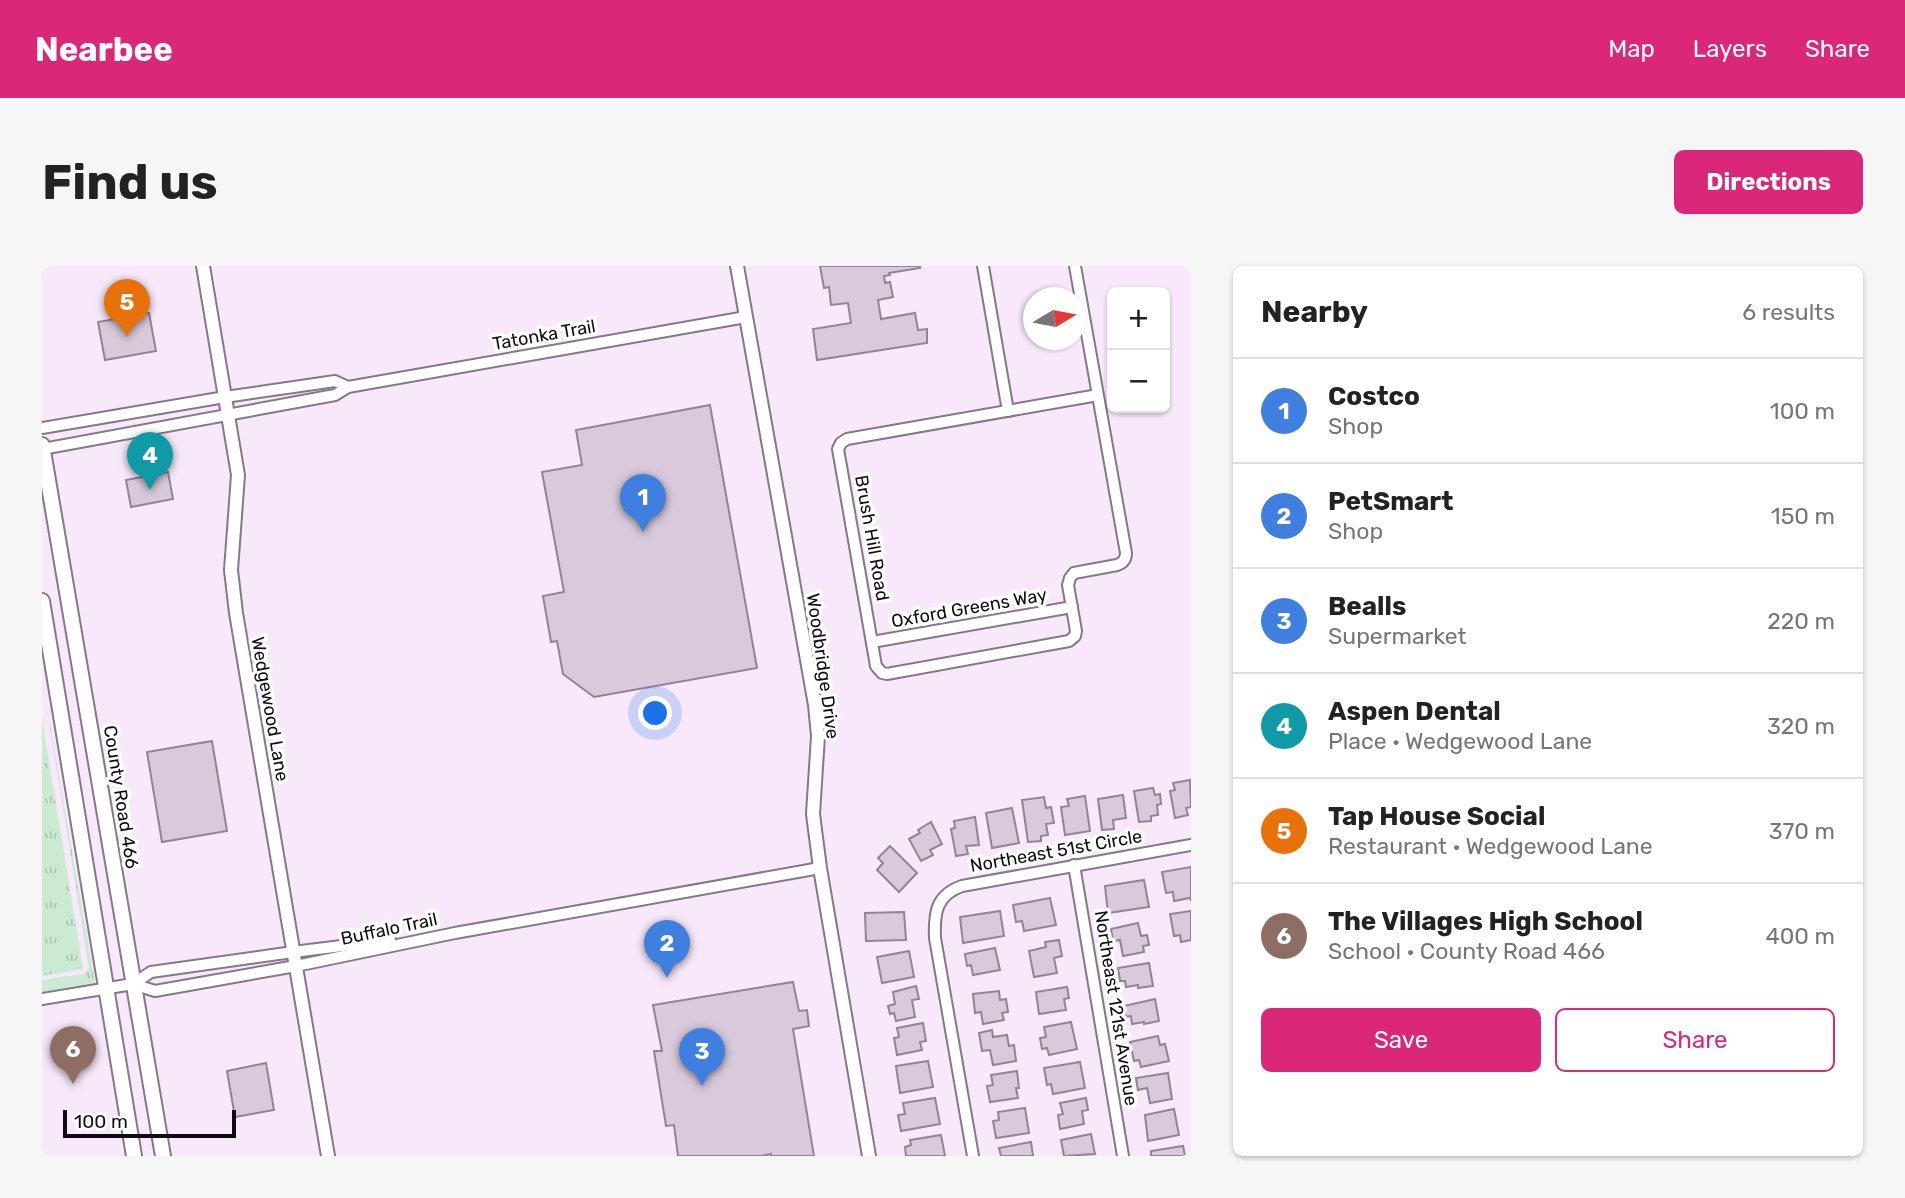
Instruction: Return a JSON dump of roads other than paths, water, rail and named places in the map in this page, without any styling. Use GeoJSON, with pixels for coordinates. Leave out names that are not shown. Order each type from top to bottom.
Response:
{"type":"FeatureCollection","features":[{"type":"Feature","properties":{"kind":"main road","name":"County Road 466"},"geometry":{"type":"LineString","coordinates":[[42,447],[163,1156]]}},
{"type":"Feature","properties":{"kind":"main road"},"geometry":{"type":"LineString","coordinates":[[42,601],[134,1156]]}},
{"type":"Feature","properties":{"kind":"street","name":"Wedgewood Lane"},"geometry":{"type":"LineString","coordinates":[[203,266],[239,475],[231,570],[236,613],[328,1156]]}},
{"type":"Feature","properties":{"kind":"street","name":"Woodbridge Drive"},"geometry":{"type":"LineString","coordinates":[[737,266],[815,705],[818,736],[813,814],[869,1156]]}},
{"type":"Feature","properties":{"kind":"street"},"geometry":{"type":"LineString","coordinates":[[984,266],[1008,411]]}},
{"type":"Feature","properties":{"kind":"street"},"geometry":{"type":"LineString","coordinates":[[1072,607],[1068,583],[1072,574],[1120,564],[1126,555],[1075,266]]}},
{"type":"Feature","properties":{"kind":"street","name":"Tatonka Trail"},"geometry":{"type":"LineString","coordinates":[[348,387],[746,317]]}},
{"type":"Feature","properties":{"kind":"street"},"geometry":{"type":"LineString","coordinates":[[42,428],[225,397],[335,382],[348,387]]}},
{"type":"Feature","properties":{"kind":"street"},"geometry":{"type":"LineString","coordinates":[[42,447],[335,396],[348,387]]}},
{"type":"Feature","properties":{"kind":"street","name":"Brush Hill Road"},"geometry":{"type":"LineString","coordinates":[[1072,607],[1076,633],[1067,642],[882,673],[876,666],[838,449],[847,439],[1098,395]]}},
{"type":"Feature","properties":{"kind":"street","name":"Oxford Greens Way"},"geometry":{"type":"LineString","coordinates":[[872,642],[1072,607]]}},
{"type":"Feature","properties":{"kind":"street","name":"Northeast 51st Circle"},"geometry":{"type":"LineString","coordinates":[[972,1156],[935,938],[936,908],[951,890],[962,886],[1191,845]]}},
{"type":"Feature","properties":{"kind":"street","name":"Northeast 121st Avenue"},"geometry":{"type":"LineString","coordinates":[[1074,865],[1123,1156]]}},
{"type":"Feature","properties":{"kind":"street"},"geometry":{"type":"LineString","coordinates":[[455,933],[820,868]]}},
{"type":"Feature","properties":{"kind":"street","name":"Buffalo Trail"},"geometry":{"type":"LineString","coordinates":[[133,984],[151,972],[293,951],[455,933]]}},
{"type":"Feature","properties":{"kind":"street","name":"Buffalo Trail"},"geometry":{"type":"LineString","coordinates":[[133,984],[155,991],[296,966],[455,933]]}},
{"type":"Feature","properties":{"kind":"street"},"geometry":{"type":"LineString","coordinates":[[42,999],[133,984]]}},
{"type":"Feature","properties":{"kind":"place","name":"Tap House Social"},"geometry":{"type":"Point","coordinates":[127,337]}},
{"type":"Feature","properties":{"kind":"place","name":"Aspen Dental"},"geometry":{"type":"Point","coordinates":[150,490]}},
{"type":"Feature","properties":{"kind":"place","name":"Costco"},"geometry":{"type":"Point","coordinates":[643,532]}},
{"type":"Feature","properties":{"kind":"place","name":"PetSmart"},"geometry":{"type":"Point","coordinates":[667,978]}},
{"type":"Feature","properties":{"kind":"place","name":"The Villages High School"},"geometry":{"type":"Point","coordinates":[73,1084]}},
{"type":"Feature","properties":{"kind":"place","name":"Bealls"},"geometry":{"type":"Point","coordinates":[702,1086]}}]}
